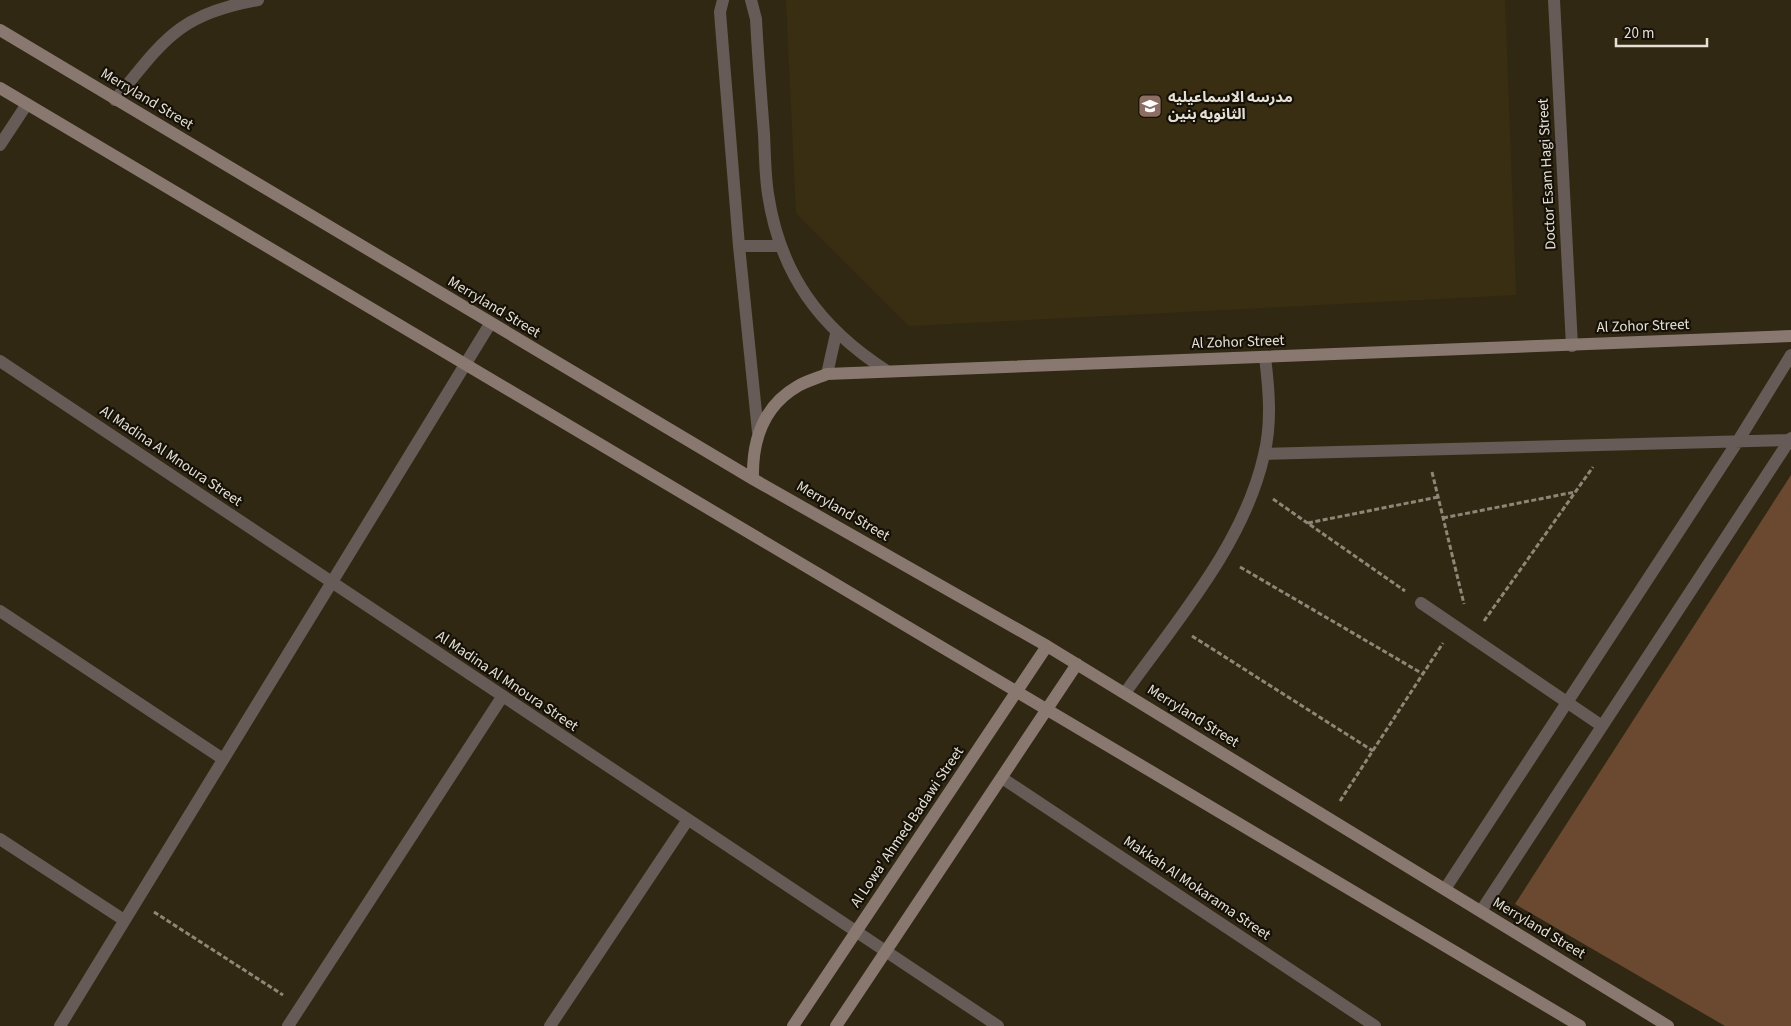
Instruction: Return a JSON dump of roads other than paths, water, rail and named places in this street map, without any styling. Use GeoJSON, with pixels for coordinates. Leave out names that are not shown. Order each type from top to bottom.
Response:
{"type":"FeatureCollection","features":[{"type":"Feature","properties":{"kind":"street"},"geometry":{"type":"LineString","coordinates":[[115,100],[165,38],[194,18],[227,5],[258,0]]}},
{"type":"Feature","properties":{"kind":"street"},"geometry":{"type":"LineString","coordinates":[[722,0],[720,19],[739,246],[758,432]]}},
{"type":"Feature","properties":{"kind":"street"},"geometry":{"type":"LineString","coordinates":[[751,0],[756,20],[768,193],[780,246],[804,293],[836,334],[861,354],[887,371]]}},
{"type":"Feature","properties":{"kind":"street","name":"Doctor Esam Hagi Street"},"geometry":{"type":"LineString","coordinates":[[1554,0],[1572,346]]}},
{"type":"Feature","properties":{"kind":"street","name":"Merryland Street"},"geometry":{"type":"LineString","coordinates":[[0,30],[490,324],[753,479],[1048,646],[1668,1026]]}},
{"type":"Feature","properties":{"kind":"street"},"geometry":{"type":"LineString","coordinates":[[0,88],[1580,1026]]}},
{"type":"Feature","properties":{"kind":"street"},"geometry":{"type":"LineString","coordinates":[[0,145],[27,104]]}},
{"type":"Feature","properties":{"kind":"street"},"geometry":{"type":"LineString","coordinates":[[739,246],[780,246]]}},
{"type":"Feature","properties":{"kind":"street"},"geometry":{"type":"LineString","coordinates":[[60,1026],[490,324]]}},
{"type":"Feature","properties":{"kind":"street"},"geometry":{"type":"LineString","coordinates":[[827,374],[836,334]]}},
{"type":"Feature","properties":{"kind":"street","name":"Al Zohor Street"},"geometry":{"type":"LineString","coordinates":[[753,479],[752,455],[758,432],[774,406],[798,386],[827,374],[1791,336]]}},
{"type":"Feature","properties":{"kind":"street"},"geometry":{"type":"LineString","coordinates":[[1444,889],[1738,441],[1791,355]]}},
{"type":"Feature","properties":{"kind":"street"},"geometry":{"type":"LineString","coordinates":[[1125,693],[1222,556],[1244,518],[1256,487],[1265,454],[1269,422],[1265,357]]}},
{"type":"Feature","properties":{"kind":"street","name":"Al Madina Al Mnoura Street"},"geometry":{"type":"LineString","coordinates":[[0,361],[998,1026]]}},
{"type":"Feature","properties":{"kind":"street"},"geometry":{"type":"LineString","coordinates":[[1265,454],[1790,439]]}},
{"type":"Feature","properties":{"kind":"street"},"geometry":{"type":"LineString","coordinates":[[1481,911],[1790,439]]}},
{"type":"Feature","properties":{"kind":"street"},"geometry":{"type":"LineString","coordinates":[[1422,603],[1602,726]]}},
{"type":"Feature","properties":{"kind":"street"},"geometry":{"type":"LineString","coordinates":[[0,611],[223,759]]}},
{"type":"Feature","properties":{"kind":"street","name":"Al Lowa' Ahmed Badawi Street"},"geometry":{"type":"LineString","coordinates":[[793,1026],[1048,646]]}},
{"type":"Feature","properties":{"kind":"street"},"geometry":{"type":"LineString","coordinates":[[836,1026],[1077,664]]}},
{"type":"Feature","properties":{"kind":"street"},"geometry":{"type":"LineString","coordinates":[[288,1026],[502,697]]}},
{"type":"Feature","properties":{"kind":"street","name":"Makkah Al Mokarama Street"},"geometry":{"type":"LineString","coordinates":[[1002,778],[1376,1026]]}},
{"type":"Feature","properties":{"kind":"street"},"geometry":{"type":"LineString","coordinates":[[550,1026],[688,821]]}},
{"type":"Feature","properties":{"kind":"street"},"geometry":{"type":"LineString","coordinates":[[0,839],[124,920]]}},
{"type":"Feature","properties":{"kind":"place","name":"مدرسه الاسماعيليه الثانويه بنين"},"geometry":{"type":"Point","coordinates":[1150,106]}}]}
